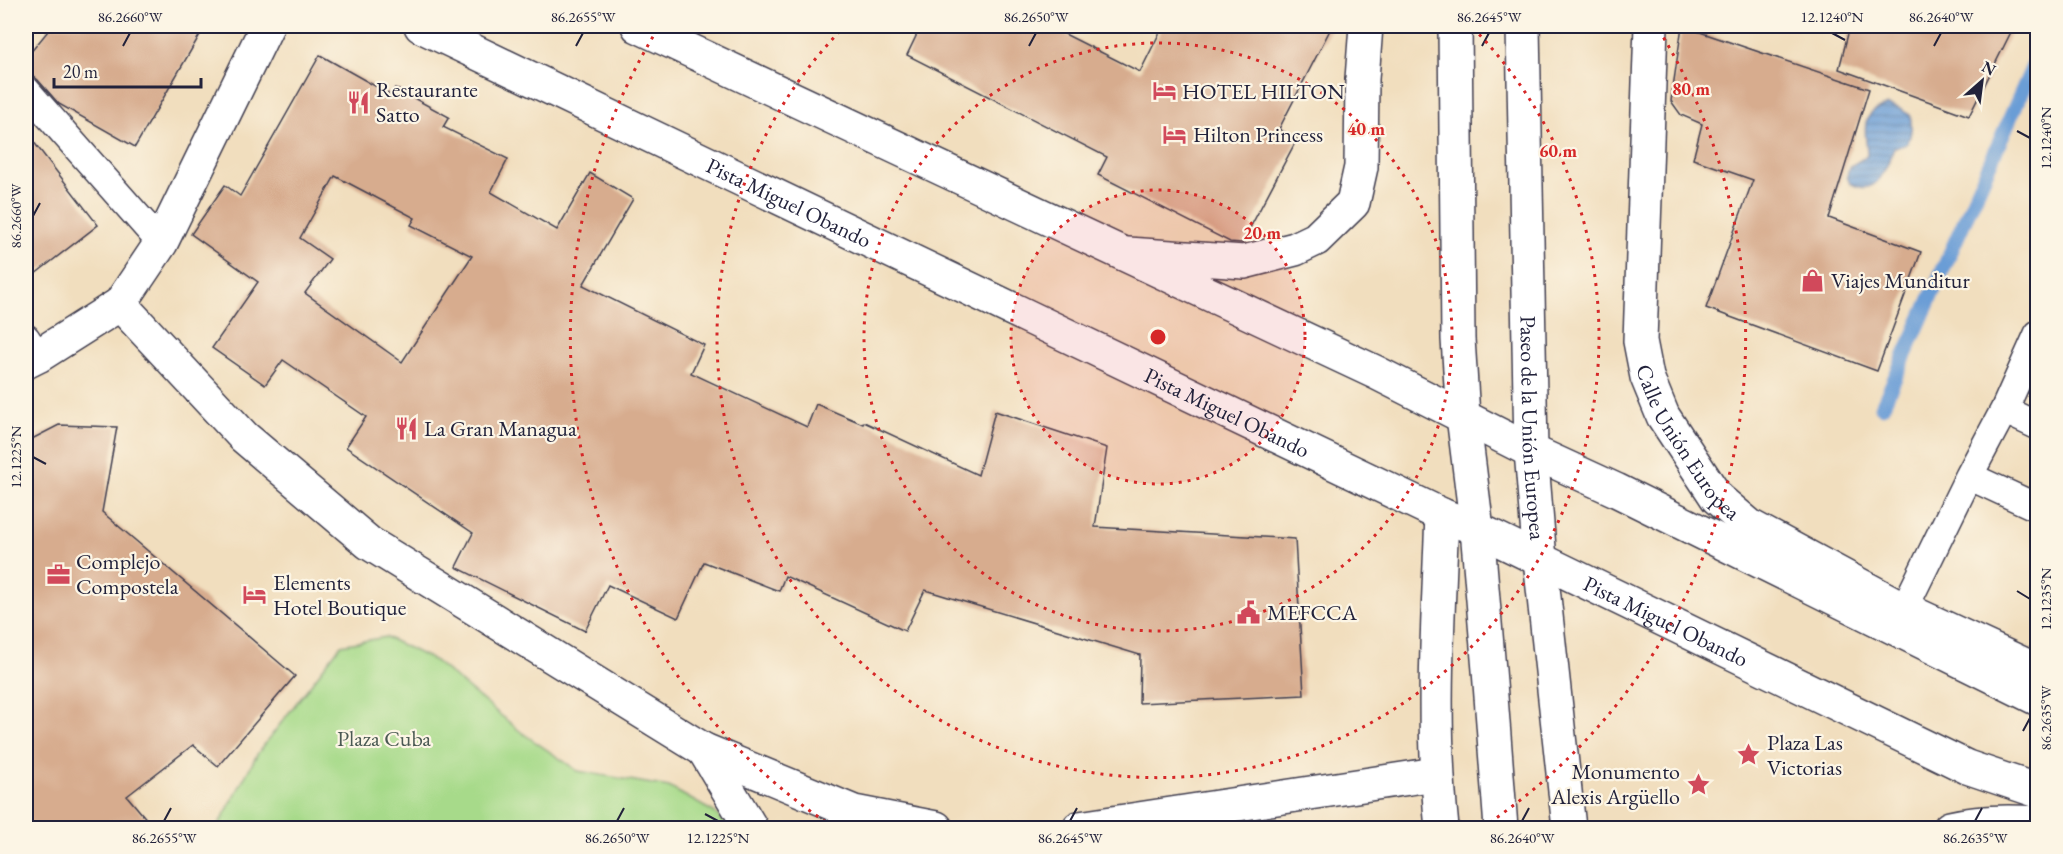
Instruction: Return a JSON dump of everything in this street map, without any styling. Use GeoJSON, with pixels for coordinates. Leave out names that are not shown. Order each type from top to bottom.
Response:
{"type":"FeatureCollection","features":[{"type":"Feature","properties":{"kind":"main road"},"geometry":{"type":"LineString","coordinates":[[30,352],[120,304],[161,243],[267,26]]}},
{"type":"Feature","properties":{"kind":"main road","name":"Pista Miguel Obando"},"geometry":{"type":"LineString","coordinates":[[421,26],[1442,515],[1477,529],[1966,767],[2037,791]]}},
{"type":"Feature","properties":{"kind":"main road"},"geometry":{"type":"LineString","coordinates":[[638,26],[1128,254],[1531,451],[1616,490],[2037,699]]}},
{"type":"Feature","properties":{"kind":"main road"},"geometry":{"type":"LineString","coordinates":[[1128,254],[1244,261],[1295,249],[1316,239],[1353,203],[1361,167],[1362,79],[1366,26]]}},
{"type":"Feature","properties":{"kind":"main road"},"geometry":{"type":"LineString","coordinates":[[1455,26],[1458,339],[1463,416],[1477,529],[1501,828]]}},
{"type":"Feature","properties":{"kind":"main road","name":"Paseo de la Unión Europea"},"geometry":{"type":"LineString","coordinates":[[1523,26],[1531,451],[1540,560],[1569,828]]}},
{"type":"Feature","properties":{"kind":"main road","name":"Calle Unión Europea"},"geometry":{"type":"LineString","coordinates":[[1651,26],[1640,341],[1647,377],[1663,416],[1717,498],[1750,526],[1904,609],[2037,671]]}},
{"type":"Feature","properties":{"kind":"main road"},"geometry":{"type":"LineString","coordinates":[[120,304],[244,438],[369,543],[704,750],[854,813],[936,828]]}},
{"type":"Feature","properties":{"kind":"main road"},"geometry":{"type":"LineString","coordinates":[[1442,515],[1436,665],[1436,774],[1442,828]]}},
{"type":"Feature","properties":{"kind":"main road"},"geometry":{"type":"LineString","coordinates":[[704,750],[751,828]]}},
{"type":"Feature","properties":{"kind":"main road"},"geometry":{"type":"LineString","coordinates":[[1079,828],[1436,774]]}},
{"type":"Feature","properties":{"kind":"main road"},"geometry":{"type":"LineString","coordinates":[[1950,828],[2011,821],[2037,823]]}},
{"type":"Feature","properties":{"kind":"lane"},"geometry":{"type":"LineString","coordinates":[[26,90],[161,243]]}},
{"type":"Feature","properties":{"kind":"lane"},"geometry":{"type":"LineString","coordinates":[[1904,609],[2004,410],[2037,334]]}},
{"type":"Feature","properties":{"kind":"lane"},"geometry":{"type":"LineString","coordinates":[[2004,410],[2037,426]]}},
{"type":"Feature","properties":{"kind":"lane"},"geometry":{"type":"LineString","coordinates":[[1969,476],[2037,508]]}},
{"type":"Feature","properties":{"kind":"green space","name":"Plaza Cuba"},"geometry":{"type":"Polygon","coordinates":[[[386,637],[435,661],[521,732],[578,771],[669,787],[714,812],[731,828],[217,828],[258,753],[341,645],[386,637]]]}},
{"type":"Feature","properties":{"kind":"water"},"geometry":{"type":"Polygon","coordinates":[[[1888,105],[1910,115],[1911,130],[1907,144],[1894,148],[1884,172],[1874,184],[1860,187],[1850,183],[1847,176],[1849,167],[1867,156],[1865,132],[1867,119],[1871,113],[1888,105]]]}},
{"type":"Feature","properties":{"kind":"building"},"geometry":{"type":"Polygon","coordinates":[[[52,26],[205,26],[135,147],[59,104],[38,80],[32,75],[26,75],[26,58],[52,26]]]}},
{"type":"Feature","properties":{"kind":"building","name":"Hilton Princess"},"geometry":{"type":"Polygon","coordinates":[[[921,26],[1049,26],[1140,72],[1163,26],[1332,26],[1279,129],[1297,139],[1242,243],[1230,242],[1098,175],[1107,157],[907,55],[921,26]]]}},
{"type":"Feature","properties":{"kind":"building"},"geometry":{"type":"Polygon","coordinates":[[[1682,26],[1869,89],[1829,218],[1921,252],[1877,371],[1706,308],[1753,180],[1693,159],[1702,124],[1681,115],[1671,101],[1682,26]]]}},
{"type":"Feature","properties":{"kind":"building"},"geometry":{"type":"Polygon","coordinates":[[[1850,26],[2014,26],[1969,116],[1839,69],[1850,26]]]}},
{"type":"Feature","properties":{"kind":"building"},"geometry":{"type":"Polygon","coordinates":[[[320,55],[391,95],[395,88],[449,117],[443,127],[508,159],[491,192],[557,230],[590,173],[633,199],[583,285],[704,345],[691,373],[807,427],[816,404],[863,424],[864,422],[978,475],[995,411],[1107,448],[1095,527],[1295,539],[1304,695],[1139,703],[1140,655],[925,590],[905,631],[785,576],[779,591],[704,562],[678,618],[608,585],[585,631],[456,567],[473,533],[346,447],[366,417],[283,360],[265,385],[212,348],[258,282],[191,234],[225,185],[240,196],[320,55]],[[335,176],[300,238],[330,259],[305,293],[402,362],[472,256],[411,225],[415,218],[335,176]]]}},
{"type":"Feature","properties":{"kind":"building"},"geometry":{"type":"Polygon","coordinates":[[[26,132],[98,225],[26,281],[26,132]]]}},
{"type":"Feature","properties":{"kind":"building"},"geometry":{"type":"Polygon","coordinates":[[[59,425],[117,427],[102,512],[295,676],[218,766],[193,745],[127,796],[154,828],[26,828],[26,442],[59,425]]]}},
{"type":"Feature","properties":{"kind":"waterway"},"geometry":{"type":"LineString","coordinates":[[1882,407],[2038,55]]}},
{"type":"Feature","properties":{"kind":"place","name":"HOTEL HILTON"},"geometry":{"type":"Point","coordinates":[1164,91]}},
{"type":"Feature","properties":{"kind":"place","name":"Restaurante Satto"},"geometry":{"type":"Point","coordinates":[358,102]}},
{"type":"Feature","properties":{"kind":"place","name":"Hilton Princess"},"geometry":{"type":"Point","coordinates":[1175,134]}},
{"type":"Feature","properties":{"kind":"place","name":"Viajes Munditur"},"geometry":{"type":"Point","coordinates":[1813,280]}},
{"type":"Feature","properties":{"kind":"place","name":"La Gran Managua"},"geometry":{"type":"Point","coordinates":[406,428]}},
{"type":"Feature","properties":{"kind":"place","name":"Complejo Compostela"},"geometry":{"type":"Point","coordinates":[58,574]}},
{"type":"Feature","properties":{"kind":"place","name":"Elements Hotel Boutique"},"geometry":{"type":"Point","coordinates":[255,595]}},
{"type":"Feature","properties":{"kind":"place","name":"MEFCCA"},"geometry":{"type":"Point","coordinates":[1249,612]}},
{"type":"Feature","properties":{"kind":"place","name":"Plaza Las Victorias"},"geometry":{"type":"Point","coordinates":[1749,755]}},
{"type":"Feature","properties":{"kind":"place","name":"Monumento Alexis Argüello"},"geometry":{"type":"Point","coordinates":[1698,784]}}]}
